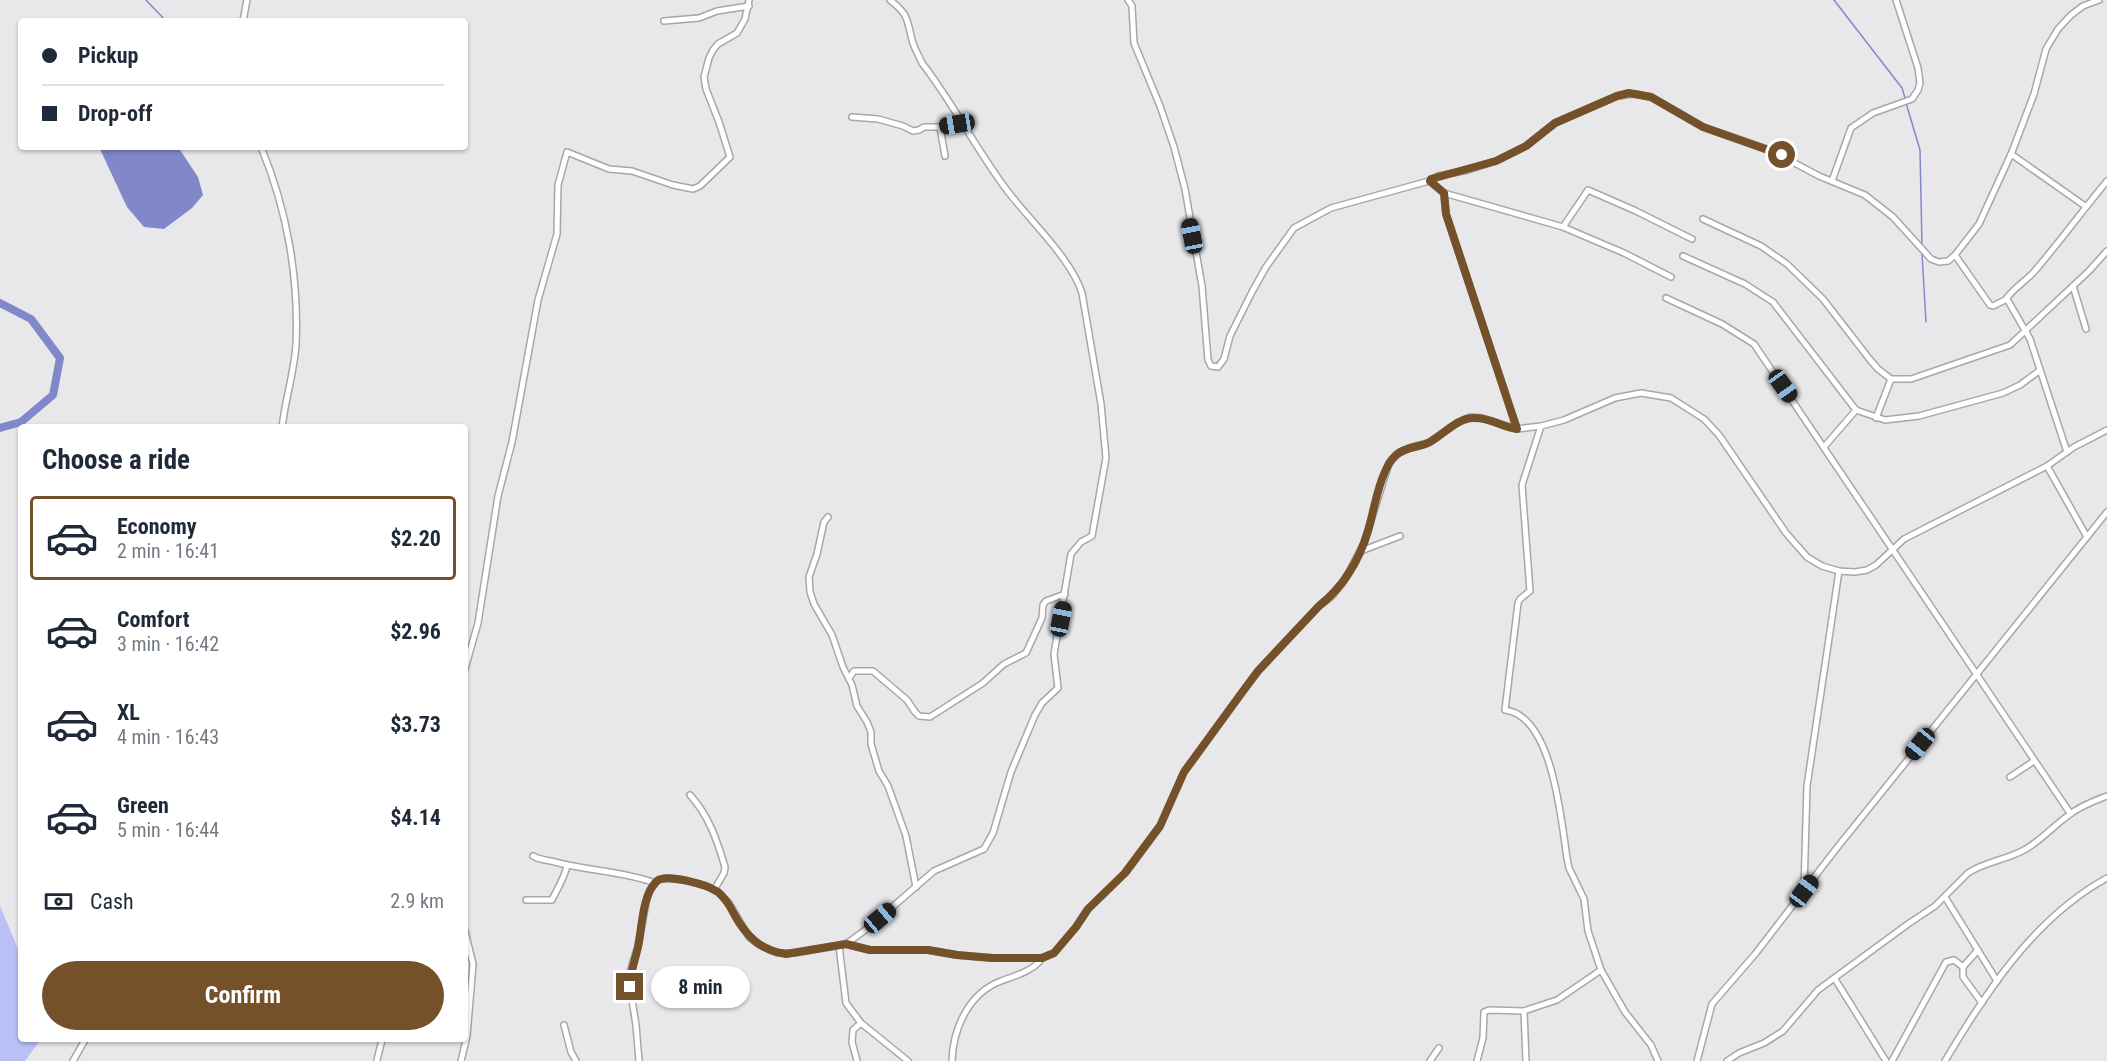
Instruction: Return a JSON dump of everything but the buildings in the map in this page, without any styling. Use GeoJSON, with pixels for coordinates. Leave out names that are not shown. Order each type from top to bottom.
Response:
{"type":"FeatureCollection","features":[{"type":"Feature","properties":{"kind":"street"},"geometry":{"type":"LineString","coordinates":[[244,18],[247,0]]}},
{"type":"Feature","properties":{"kind":"street"},"geometry":{"type":"LineString","coordinates":[[842,945],[868,928],[934,871],[984,849],[988,843],[1011,772],[1029,728],[1042,703],[1058,688],[1054,654],[1071,554],[1081,542],[1092,536],[1106,458],[1101,404],[1082,293],[1077,279],[1044,234],[1007,190],[922,63],[905,13],[890,0]]}},
{"type":"Feature","properties":{"kind":"street"},"geometry":{"type":"LineString","coordinates":[[1128,0],[1131,6],[1134,43],[1156,95],[1174,147],[1185,189],[1203,286],[1208,360],[1211,366],[1218,367],[1224,359],[1230,336],[1252,292],[1266,267],[1294,228],[1331,208],[1496,161],[1526,146],[1555,123],[1629,93],[1651,97],[1703,127],[1782,155],[1818,176],[1865,195],[1880,206],[1930,259],[1940,262],[1948,261],[1979,224],[2011,154],[2034,94],[2046,49],[2058,29],[2071,15],[2083,6],[2099,0]]}},
{"type":"Feature","properties":{"kind":"street"},"geometry":{"type":"LineString","coordinates":[[1832,181],[1851,128],[1873,113],[1912,99],[1918,90],[1920,83],[1918,68],[1896,0]]}},
{"type":"Feature","properties":{"kind":"street"},"geometry":{"type":"LineString","coordinates":[[468,658],[478,623],[498,496],[512,442],[538,300],[557,234],[558,184],[567,152],[609,169],[642,173],[684,189],[700,186],[730,157],[704,76],[709,58],[718,44],[737,33],[745,19],[749,3],[699,18],[664,21]]}},
{"type":"Feature","properties":{"kind":"street"},"geometry":{"type":"LineString","coordinates":[[852,117],[878,119],[913,131],[924,127],[963,124]]}},
{"type":"Feature","properties":{"kind":"street"},"geometry":{"type":"LineString","coordinates":[[940,127],[945,156]]}},
{"type":"Feature","properties":{"kind":"street"},"geometry":{"type":"LineString","coordinates":[[262,150],[285,216],[296,309],[296,348],[283,424]]}},
{"type":"Feature","properties":{"kind":"street"},"geometry":{"type":"LineString","coordinates":[[2011,154],[2085,206]]}},
{"type":"Feature","properties":{"kind":"street"},"geometry":{"type":"LineString","coordinates":[[1430,181],[1444,193],[1563,227],[1624,253],[1671,277]]}},
{"type":"Feature","properties":{"kind":"street"},"geometry":{"type":"LineString","coordinates":[[1955,255],[1990,305],[1993,306],[2006,299],[2031,275],[2107,181]]}},
{"type":"Feature","properties":{"kind":"street"},"geometry":{"type":"LineString","coordinates":[[1563,227],[1588,190],[1692,239]]}},
{"type":"Feature","properties":{"kind":"street"},"geometry":{"type":"LineString","coordinates":[[1444,193],[1446,214],[1517,429]]}},
{"type":"Feature","properties":{"kind":"street"},"geometry":{"type":"LineString","coordinates":[[1703,219],[1761,246],[1787,264],[1823,299],[1870,361],[1891,378],[1911,379],[2010,345],[2107,251]]}},
{"type":"Feature","properties":{"kind":"street"},"geometry":{"type":"LineString","coordinates":[[1683,256],[1745,284],[1773,302],[1856,410],[1876,418],[1885,420],[1907,418],[1969,404],[2020,386],[2039,371]]}},
{"type":"Feature","properties":{"kind":"street"},"geometry":{"type":"LineString","coordinates":[[2073,286],[2086,328]]}},
{"type":"Feature","properties":{"kind":"street"},"geometry":{"type":"LineString","coordinates":[[1666,298],[1722,324],[1754,344],[2070,813]]}},
{"type":"Feature","properties":{"kind":"street"},"geometry":{"type":"LineString","coordinates":[[2006,299],[2025,330],[2067,452]]}},
{"type":"Feature","properties":{"kind":"street"},"geometry":{"type":"LineString","coordinates":[[1876,418],[1891,378]]}},
{"type":"Feature","properties":{"kind":"street"},"geometry":{"type":"LineString","coordinates":[[639,1061],[630,972],[638,946],[647,898],[658,880],[666,878],[707,886],[714,890],[729,903],[749,937],[767,949],[786,954],[842,945],[870,950],[928,950],[957,955],[1042,958],[1054,953],[1088,909],[1125,873],[1160,826],[1184,772],[1243,691],[1293,633],[1338,588],[1361,551],[1389,463],[1399,453],[1428,443],[1457,423],[1471,417],[1482,418],[1517,429],[1564,420],[1615,398],[1641,393],[1671,398],[1704,419],[1719,435],[1786,533],[1808,557],[1822,566],[1839,571],[1856,572],[1867,570],[1905,539],[2047,466],[2107,430]]}},
{"type":"Feature","properties":{"kind":"street"},"geometry":{"type":"LineString","coordinates":[[1824,447],[1856,410]]}},
{"type":"Feature","properties":{"kind":"street"},"geometry":{"type":"LineString","coordinates":[[1541,426],[1522,485],[1530,591],[1518,603],[1505,710],[1516,713],[1528,722],[1550,767],[1556,789],[1569,868],[1584,899],[1588,931],[1601,970],[1625,1012],[1651,1045],[1658,1061]]}},
{"type":"Feature","properties":{"kind":"street"},"geometry":{"type":"LineString","coordinates":[[2047,466],[2087,537]]}},
{"type":"Feature","properties":{"kind":"street"},"geometry":{"type":"LineString","coordinates":[[1697,1061],[1712,1004],[1756,953],[2107,512]]}},
{"type":"Feature","properties":{"kind":"street"},"geometry":{"type":"LineString","coordinates":[[828,517],[824,522],[809,577],[810,592],[814,604],[832,635],[852,685],[857,706],[871,732],[871,744],[879,771],[888,786],[906,836],[916,886]]}},
{"type":"Feature","properties":{"kind":"street"},"geometry":{"type":"LineString","coordinates":[[1361,551],[1400,536]]}},
{"type":"Feature","properties":{"kind":"street"},"geometry":{"type":"LineString","coordinates":[[1804,891],[1807,786],[1839,571]]}},
{"type":"Feature","properties":{"kind":"street"},"geometry":{"type":"LineString","coordinates":[[849,678],[854,671],[866,669],[878,673],[907,700],[919,716],[930,717],[983,683],[1004,664],[1026,653],[1042,618],[1046,601],[1065,594]]}},
{"type":"Feature","properties":{"kind":"street"},"geometry":{"type":"LineString","coordinates":[[2010,777],[2034,761]]}},
{"type":"Feature","properties":{"kind":"street"},"geometry":{"type":"LineString","coordinates":[[690,795],[701,807],[711,826],[725,867],[714,890]]}},
{"type":"Feature","properties":{"kind":"street"},"geometry":{"type":"LineString","coordinates":[[1727,1061],[1783,1031],[1818,990],[1945,897],[1968,873],[2025,850],[2070,813],[2107,796]]}},
{"type":"Feature","properties":{"kind":"street"},"geometry":{"type":"LineString","coordinates":[[533,856],[540,860],[567,866],[626,875],[655,883]]}},
{"type":"Feature","properties":{"kind":"street"},"geometry":{"type":"LineString","coordinates":[[526,900],[552,900],[563,882],[567,866]]}},
{"type":"Feature","properties":{"kind":"street"},"geometry":{"type":"LineString","coordinates":[[1945,1061],[1997,981],[2048,920],[2107,878]]}},
{"type":"Feature","properties":{"kind":"street"},"geometry":{"type":"LineString","coordinates":[[1945,897],[1997,981]]}},
{"type":"Feature","properties":{"kind":"street"},"geometry":{"type":"LineString","coordinates":[[468,943],[473,964],[468,1024]]}},
{"type":"Feature","properties":{"kind":"street"},"geometry":{"type":"LineString","coordinates":[[842,945],[846,1003],[861,1023],[908,1061]]}},
{"type":"Feature","properties":{"kind":"street"},"geometry":{"type":"LineString","coordinates":[[1977,951],[1963,967],[1963,977],[1982,1003]]}},
{"type":"Feature","properties":{"kind":"street"},"geometry":{"type":"LineString","coordinates":[[952,1061],[960,1023],[974,998],[988,987],[1022,973],[1039,963],[1042,958]]}},
{"type":"Feature","properties":{"kind":"street"},"geometry":{"type":"LineString","coordinates":[[1892,1061],[1946,962],[1954,960],[1963,967]]}},
{"type":"Feature","properties":{"kind":"street"},"geometry":{"type":"LineString","coordinates":[[1477,1061],[1484,1012],[1489,1010],[1524,1011],[1557,1000],[1601,970]]}},
{"type":"Feature","properties":{"kind":"street"},"geometry":{"type":"LineString","coordinates":[[1835,979],[1886,1061]]}},
{"type":"Feature","properties":{"kind":"street"},"geometry":{"type":"LineString","coordinates":[[1524,1011],[1526,1061]]}},
{"type":"Feature","properties":{"kind":"street"},"geometry":{"type":"LineString","coordinates":[[857,1061],[852,1042],[853,1030],[861,1023]]}},
{"type":"Feature","properties":{"kind":"street"},"geometry":{"type":"LineString","coordinates":[[564,1025],[571,1052],[576,1061]]}},
{"type":"Feature","properties":{"kind":"street"},"geometry":{"type":"LineString","coordinates":[[73,1061],[84,1042]]}},
{"type":"Feature","properties":{"kind":"street"},"geometry":{"type":"LineString","coordinates":[[376,1060],[381,1042]]}},
{"type":"Feature","properties":{"kind":"street"},"geometry":{"type":"LineString","coordinates":[[461,1061],[466,1042]]}},
{"type":"Feature","properties":{"kind":"street"},"geometry":{"type":"LineString","coordinates":[[1430,1061],[1439,1048]]}},
{"type":"Feature","properties":{"kind":"shaded area"},"geometry":{"type":"Polygon","coordinates":[[[100,150],[180,150],[198,177],[203,195],[192,208],[164,229],[144,227],[127,207],[100,150]]]}},
{"type":"Feature","properties":{"kind":"shaded area"},"geometry":{"type":"Polygon","coordinates":[[[0,906],[18,949],[18,1042],[39,1042],[25,1061],[0,1061],[0,906]]]}},
{"type":"Feature","properties":{"kind":"waterway"},"geometry":{"type":"LineString","coordinates":[[146,0],[163,18]]}},
{"type":"Feature","properties":{"kind":"waterway"},"geometry":{"type":"LineString","coordinates":[[1834,0],[1902,88],[1905,98]]}},
{"type":"Feature","properties":{"kind":"waterway"},"geometry":{"type":"LineString","coordinates":[[1906,103],[1920,150],[1922,246]]}},
{"type":"Feature","properties":{"kind":"waterway"},"geometry":{"type":"LineString","coordinates":[[1922,254],[1926,322]]}},
{"type":"Feature","properties":{"kind":"waterway"},"geometry":{"type":"LineString","coordinates":[[0,303],[31,319],[60,358],[53,395],[21,422],[0,428]]}},
{"type":"Feature","properties":{"kind":"route"},"geometry":{"type":"LineString","coordinates":[[630,987],[630,972],[638,946],[647,898],[656,882],[666,878],[707,886],[718,892],[729,903],[749,937],[777,953],[786,954],[846,944],[870,950],[928,950],[992,958],[1042,958],[1054,953],[1088,909],[1125,873],[1160,826],[1184,772],[1250,681],[1319,606],[1332,596],[1344,580],[1360,554],[1381,485],[1389,463],[1394,457],[1412,447],[1428,443],[1457,423],[1471,417],[1482,418],[1517,429],[1446,214],[1444,193],[1430,181],[1431,179],[1496,161],[1526,146],[1555,123],[1629,93],[1651,97],[1703,127],[1782,155]]}}]}
